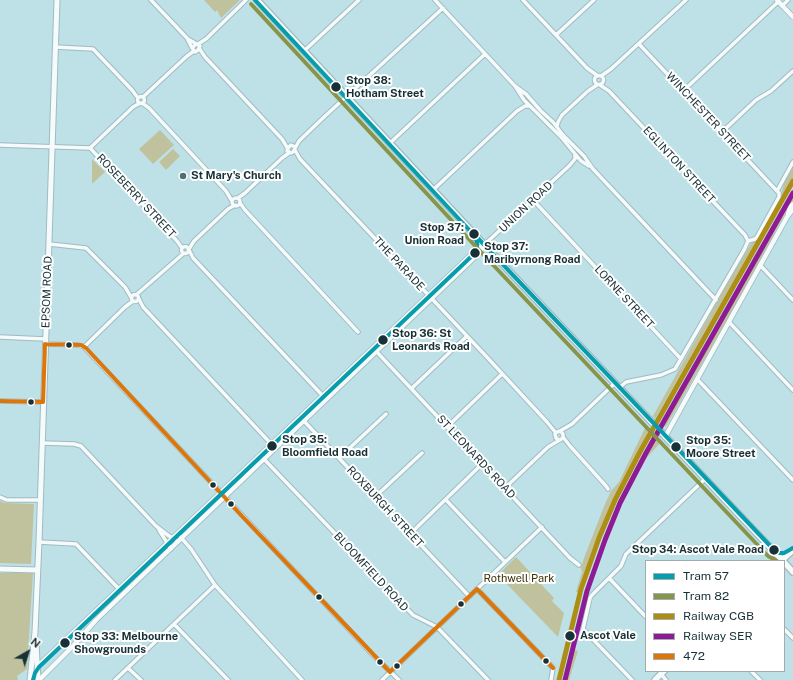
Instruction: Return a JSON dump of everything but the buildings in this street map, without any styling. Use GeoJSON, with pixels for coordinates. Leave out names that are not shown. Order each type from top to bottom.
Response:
{"type":"FeatureCollection","features":[{"type":"Feature","properties":{"kind":"main road","name":"EPSOM ROAD"},"geometry":{"type":"LineString","coordinates":[[30,680],[35,632],[39,542],[57,0]]}},
{"type":"Feature","properties":{"kind":"main road"},"geometry":{"type":"LineString","coordinates":[[261,2],[483,246],[781,560]]}},
{"type":"Feature","properties":{"kind":"main road"},"geometry":{"type":"LineString","coordinates":[[783,560],[793,550]]}},
{"type":"Feature","properties":{"kind":"main road"},"geometry":{"type":"LineString","coordinates":[[0,569],[37,570]]}},
{"type":"Feature","properties":{"kind":"main road","name":"EPSOM ROAD"},"geometry":{"type":"LineString","coordinates":[[35,632],[39,680]]}},
{"type":"Feature","properties":{"kind":"main road"},"geometry":{"type":"LineString","coordinates":[[30,680],[32,673],[38,666]]}},
{"type":"Feature","properties":{"kind":"main road"},"geometry":{"type":"LineString","coordinates":[[655,680],[662,673]]}},
{"type":"Feature","properties":{"kind":"street","name":"THE PARADE"},"geometry":{"type":"LineString","coordinates":[[151,0],[187,38],[198,46],[205,58]]}},
{"type":"Feature","properties":{"kind":"street"},"geometry":{"type":"LineString","coordinates":[[90,148],[246,0]]}},
{"type":"Feature","properties":{"kind":"street"},"geometry":{"type":"LineString","coordinates":[[304,51],[359,0]]}},
{"type":"Feature","properties":{"kind":"street"},"geometry":{"type":"LineString","coordinates":[[435,0],[515,86],[523,99],[571,148],[575,155],[593,169]]}},
{"type":"Feature","properties":{"kind":"street","name":"EGLINTON STREET"},"geometry":{"type":"LineString","coordinates":[[523,0],[742,232],[748,241]]}},
{"type":"Feature","properties":{"kind":"street"},"geometry":{"type":"LineString","coordinates":[[556,35],[594,0]]}},
{"type":"Feature","properties":{"kind":"street"},"geometry":{"type":"LineString","coordinates":[[556,125],[562,116],[599,80],[686,0]]}},
{"type":"Feature","properties":{"kind":"street"},"geometry":{"type":"LineString","coordinates":[[683,91],[779,2],[788,0]]}},
{"type":"Feature","properties":{"kind":"street"},"geometry":{"type":"LineString","coordinates":[[779,2],[793,17]]}},
{"type":"Feature","properties":{"kind":"street"},"geometry":{"type":"LineString","coordinates":[[84,347],[299,141],[443,8]]}},
{"type":"Feature","properties":{"kind":"street","name":"THE PARADE"},"geometry":{"type":"LineString","coordinates":[[187,38],[194,50],[205,58],[282,139],[294,147],[300,159]]}},
{"type":"Feature","properties":{"kind":"street","name":"WINCHESTER STREET"},"geometry":{"type":"LineString","coordinates":[[639,44],[777,191]]}},
{"type":"Feature","properties":{"kind":"street"},"geometry":{"type":"LineString","coordinates":[[56,47],[93,49],[358,332]]}},
{"type":"Feature","properties":{"kind":"street"},"geometry":{"type":"LineString","coordinates":[[390,144],[485,54]]}},
{"type":"Feature","properties":{"kind":"street"},"geometry":{"type":"LineString","coordinates":[[722,132],[756,100],[771,91],[793,71]]}},
{"type":"Feature","properties":{"kind":"street"},"geometry":{"type":"LineString","coordinates":[[515,86],[520,88],[556,125],[583,155],[593,169],[716,300]]}},
{"type":"Feature","properties":{"kind":"street"},"geometry":{"type":"LineString","coordinates":[[432,190],[521,107],[523,99],[527,95]]}},
{"type":"Feature","properties":{"kind":"street"},"geometry":{"type":"LineString","coordinates":[[517,111],[529,105],[531,100]]}},
{"type":"Feature","properties":{"kind":"street"},"geometry":{"type":"LineString","coordinates":[[548,118],[555,119],[562,116]]}},
{"type":"Feature","properties":{"kind":"street"},"geometry":{"type":"LineString","coordinates":[[548,125],[556,125]]}},
{"type":"Feature","properties":{"kind":"street","name":"THE PARADE"},"geometry":{"type":"LineString","coordinates":[[282,139],[289,151],[300,159],[557,433]]}},
{"type":"Feature","properties":{"kind":"street","name":"ROSEBERRY STREET"},"geometry":{"type":"LineString","coordinates":[[0,145],[90,148],[324,398]]}},
{"type":"Feature","properties":{"kind":"street"},"geometry":{"type":"LineString","coordinates":[[289,151],[294,147]]}},
{"type":"Feature","properties":{"kind":"street","name":"UNION ROAD"},"geometry":{"type":"LineString","coordinates":[[470,256],[483,246],[568,168],[579,151]]}},
{"type":"Feature","properties":{"kind":"street","name":"UNION ROAD"},"geometry":{"type":"LineString","coordinates":[[568,168],[581,161],[583,155]]}},
{"type":"Feature","properties":{"kind":"street"},"geometry":{"type":"LineString","coordinates":[[548,447],[557,433],[572,424],[617,386],[629,381],[671,372],[678,365],[748,241],[757,237],[779,197],[779,193],[777,191],[793,162]]}},
{"type":"Feature","properties":{"kind":"street","name":"LORNE STREET"},"geometry":{"type":"LineString","coordinates":[[533,200],[682,359]]}},
{"type":"Feature","properties":{"kind":"street"},"geometry":{"type":"LineString","coordinates":[[787,217],[790,207],[793,204]]}},
{"type":"Feature","properties":{"kind":"street"},"geometry":{"type":"LineString","coordinates":[[665,437],[760,265],[793,209]]}},
{"type":"Feature","properties":{"kind":"street","name":"UNION ROAD"},"geometry":{"type":"LineString","coordinates":[[430,297],[475,250],[477,246],[474,235]]}},
{"type":"Feature","properties":{"kind":"street"},"geometry":{"type":"LineString","coordinates":[[49,244],[86,248],[125,287],[273,446]]}},
{"type":"Feature","properties":{"kind":"street","name":"UNION ROAD"},"geometry":{"type":"LineString","coordinates":[[478,254],[483,246]]}},
{"type":"Feature","properties":{"kind":"street","name":"UNION ROAD"},"geometry":{"type":"LineString","coordinates":[[39,680],[96,620],[171,549],[273,446],[430,297],[483,250],[489,251]]}},
{"type":"Feature","properties":{"kind":"street"},"geometry":{"type":"LineString","coordinates":[[760,265],[793,300]]}},
{"type":"Feature","properties":{"kind":"street"},"geometry":{"type":"LineString","coordinates":[[729,322],[793,390]]}},
{"type":"Feature","properties":{"kind":"street"},"geometry":{"type":"LineString","coordinates":[[412,388],[467,336]]}},
{"type":"Feature","properties":{"kind":"street"},"geometry":{"type":"LineString","coordinates":[[0,337],[78,345],[84,347],[399,680]]}},
{"type":"Feature","properties":{"kind":"street","name":"ST LEONARDS ROAD"},"geometry":{"type":"LineString","coordinates":[[375,349],[570,558],[579,565]]}},
{"type":"Feature","properties":{"kind":"street"},"geometry":{"type":"LineString","coordinates":[[447,427],[502,374]]}},
{"type":"Feature","properties":{"kind":"street"},"geometry":{"type":"LineString","coordinates":[[697,379],[793,480]]}},
{"type":"Feature","properties":{"kind":"street"},"geometry":{"type":"LineString","coordinates":[[0,401],[43,402]]}},
{"type":"Feature","properties":{"kind":"street"},"geometry":{"type":"LineString","coordinates":[[339,458],[386,414]]}},
{"type":"Feature","properties":{"kind":"street","name":"ROXBURGH STREET"},"geometry":{"type":"LineString","coordinates":[[302,419],[470,596]]}},
{"type":"Feature","properties":{"kind":"street"},"geometry":{"type":"LineString","coordinates":[[505,488],[548,447],[562,438],[572,424]]}},
{"type":"Feature","properties":{"kind":"street"},"geometry":{"type":"LineString","coordinates":[[557,433],[608,489]]}},
{"type":"Feature","properties":{"kind":"street"},"geometry":{"type":"LineString","coordinates":[[557,433],[562,438]]}},
{"type":"Feature","properties":{"kind":"street"},"geometry":{"type":"LineString","coordinates":[[42,443],[74,444],[81,446],[156,526],[171,549]]}},
{"type":"Feature","properties":{"kind":"street"},"geometry":{"type":"LineString","coordinates":[[375,497],[422,453]]}},
{"type":"Feature","properties":{"kind":"street","name":"BLOOMFIELD ROAD"},"geometry":{"type":"LineString","coordinates":[[262,457],[412,615],[437,627],[488,680]]}},
{"type":"Feature","properties":{"kind":"street"},"geometry":{"type":"LineString","coordinates":[[410,534],[482,464]]}},
{"type":"Feature","properties":{"kind":"street"},"geometry":{"type":"LineString","coordinates":[[632,680],[583,629],[590,598],[621,566],[626,554],[705,479]]}},
{"type":"Feature","properties":{"kind":"street","name":"UNION ROAD"},"geometry":{"type":"LineString","coordinates":[[38,666],[167,544],[223,495]]}},
{"type":"Feature","properties":{"kind":"street"},"geometry":{"type":"LineString","coordinates":[[0,497],[7,500],[40,500]]}},
{"type":"Feature","properties":{"kind":"street"},"geometry":{"type":"LineString","coordinates":[[446,500],[505,562]]}},
{"type":"Feature","properties":{"kind":"street"},"geometry":{"type":"LineString","coordinates":[[156,526],[170,537],[176,536],[191,549],[215,585],[302,680]]}},
{"type":"Feature","properties":{"kind":"street"},"geometry":{"type":"LineString","coordinates":[[382,680],[542,527]]}},
{"type":"Feature","properties":{"kind":"street"},"geometry":{"type":"LineString","coordinates":[[39,542],[76,544],[124,594]]}},
{"type":"Feature","properties":{"kind":"street"},"geometry":{"type":"LineString","coordinates":[[609,578],[645,615]]}},
{"type":"Feature","properties":{"kind":"street"},"geometry":{"type":"LineString","coordinates":[[115,680],[215,585]]}},
{"type":"Feature","properties":{"kind":"street"},"geometry":{"type":"LineString","coordinates":[[477,589],[553,668],[551,680]]}},
{"type":"Feature","properties":{"kind":"street"},"geometry":{"type":"LineString","coordinates":[[92,616],[96,620]]}},
{"type":"Feature","properties":{"kind":"street"},"geometry":{"type":"LineString","coordinates":[[174,624],[228,680]]}},
{"type":"Feature","properties":{"kind":"street"},"geometry":{"type":"LineString","coordinates":[[785,630],[793,638]]}},
{"type":"Feature","properties":{"kind":"street"},"geometry":{"type":"LineString","coordinates":[[128,668],[141,680]]}},
{"type":"Feature","properties":{"kind":"street"},"geometry":{"type":"LineString","coordinates":[[752,672],[760,680]]}},
{"type":"Feature","properties":{"kind":"street"},"geometry":{"type":"LineString","coordinates":[[662,673],[666,680]]}},
{"type":"Feature","properties":{"kind":"green space"},"geometry":{"type":"Polygon","coordinates":[[[204,0],[240,0],[221,18],[217,10],[215,12],[204,0]]]}},
{"type":"Feature","properties":{"kind":"green space"},"geometry":{"type":"Polygon","coordinates":[[[160,130],[174,145],[153,164],[139,149],[160,130]]]}},
{"type":"Feature","properties":{"kind":"green space"},"geometry":{"type":"Polygon","coordinates":[[[173,149],[180,156],[166,170],[159,162],[173,149]]]}},
{"type":"Feature","properties":{"kind":"green space"},"geometry":{"type":"Polygon","coordinates":[[[92,159],[105,172],[92,184],[92,159]]]}},
{"type":"Feature","properties":{"kind":"green space"},"geometry":{"type":"Polygon","coordinates":[[[793,167],[793,178],[655,419],[653,416],[727,284],[752,242],[759,235],[781,197],[784,183],[793,167]]]}},
{"type":"Feature","properties":{"kind":"green space"},"geometry":{"type":"Polygon","coordinates":[[[793,189],[793,202],[789,206],[743,292],[672,416],[666,426],[663,427],[660,424],[793,189]]]}},
{"type":"Feature","properties":{"kind":"green space"},"geometry":{"type":"Polygon","coordinates":[[[646,426],[650,430],[612,502],[592,551],[578,592],[576,592],[582,572],[581,568],[584,558],[605,504],[611,491],[619,482],[646,426]]]}},
{"type":"Feature","properties":{"kind":"green space"},"geometry":{"type":"Polygon","coordinates":[[[654,434],[661,442],[641,464],[620,508],[593,577],[588,595],[586,593],[586,589],[604,538],[628,483],[654,434]]]}},
{"type":"Feature","properties":{"kind":"green space"},"geometry":{"type":"Polygon","coordinates":[[[0,501],[5,503],[34,504],[31,564],[0,563],[0,501]]]}},
{"type":"Feature","properties":{"kind":"green space","name":"Rothwell Park"},"geometry":{"type":"Polygon","coordinates":[[[516,557],[554,598],[552,601],[564,613],[558,637],[498,575],[516,557]]]}},
{"type":"Feature","properties":{"kind":"green space"},"geometry":{"type":"Polygon","coordinates":[[[0,573],[33,573],[27,669],[17,676],[18,680],[0,680],[0,573]]]}},
{"type":"Feature","properties":{"kind":"green space"},"geometry":{"type":"Polygon","coordinates":[[[572,649],[578,651],[569,680],[565,680],[570,652],[572,649]]]}},
{"type":"Feature","properties":{"kind":"tram line","name":"57"},"geometry":{"type":"LineString","coordinates":[[33,680],[39,667],[475,253],[477,248],[477,242],[473,234],[255,0]]}},
{"type":"Feature","properties":{"kind":"tram line","name":"82"},"geometry":{"type":"LineString","coordinates":[[251,4],[479,250],[768,556],[775,560]]}},
{"type":"Feature","properties":{"kind":"tram line","name":"57"},"geometry":{"type":"LineString","coordinates":[[473,233],[774,550],[779,553],[784,553],[793,548]]}},
{"type":"Feature","properties":{"kind":"rail line","name":"CGB"},"geometry":{"type":"LineString","coordinates":[[559,680],[581,589],[599,538],[615,500],[641,450],[793,181]]}},
{"type":"Feature","properties":{"kind":"rail line","name":"SER"},"geometry":{"type":"LineString","coordinates":[[565,680],[587,591],[620,503],[646,453],[793,193]]}},
{"type":"Feature","properties":{"kind":"transit line","name":"472"},"geometry":{"type":"LineString","coordinates":[[45,344],[81,345],[86,348],[390,672]]}},
{"type":"Feature","properties":{"kind":"transit line","name":"472"},"geometry":{"type":"LineString","coordinates":[[43,402],[45,344]]}},
{"type":"Feature","properties":{"kind":"transit line","name":"472"},"geometry":{"type":"LineString","coordinates":[[0,401],[43,402]]}},
{"type":"Feature","properties":{"kind":"transit line","name":"472"},"geometry":{"type":"LineString","coordinates":[[477,589],[553,668]]}},
{"type":"Feature","properties":{"kind":"transit line","name":"472"},"geometry":{"type":"LineString","coordinates":[[390,672],[477,589]]}},
{"type":"Feature","properties":{"kind":"place","name":"Stop 38: Hotham Street"},"geometry":{"type":"Point","coordinates":[336,87]}},
{"type":"Feature","properties":{"kind":"place","name":"St Mary's Church"},"geometry":{"type":"Point","coordinates":[183,176]}},
{"type":"Feature","properties":{"kind":"place","name":"Stop 37: Union Road"},"geometry":{"type":"Point","coordinates":[474,234]}},
{"type":"Feature","properties":{"kind":"place","name":"Stop 37: Maribyrnong Road"},"geometry":{"type":"Point","coordinates":[475,253]}},
{"type":"Feature","properties":{"kind":"place","name":"Stop 36: St Leonards Road"},"geometry":{"type":"Point","coordinates":[383,340]}},
{"type":"Feature","properties":{"kind":"place","name":"Stop 35: Bloomfield Road"},"geometry":{"type":"Point","coordinates":[272,446]}},
{"type":"Feature","properties":{"kind":"place","name":"Stop 35: Moore Street"},"geometry":{"type":"Point","coordinates":[676,447]}},
{"type":"Feature","properties":{"kind":"place","name":"Stop 34: Ascot Vale Road"},"geometry":{"type":"Point","coordinates":[774,550]}},
{"type":"Feature","properties":{"kind":"place","name":"Ascot Vale"},"geometry":{"type":"Point","coordinates":[570,636]}},
{"type":"Feature","properties":{"kind":"place","name":"Stop 33: Melbourne Showgrounds"},"geometry":{"type":"Point","coordinates":[65,643]}}]}
